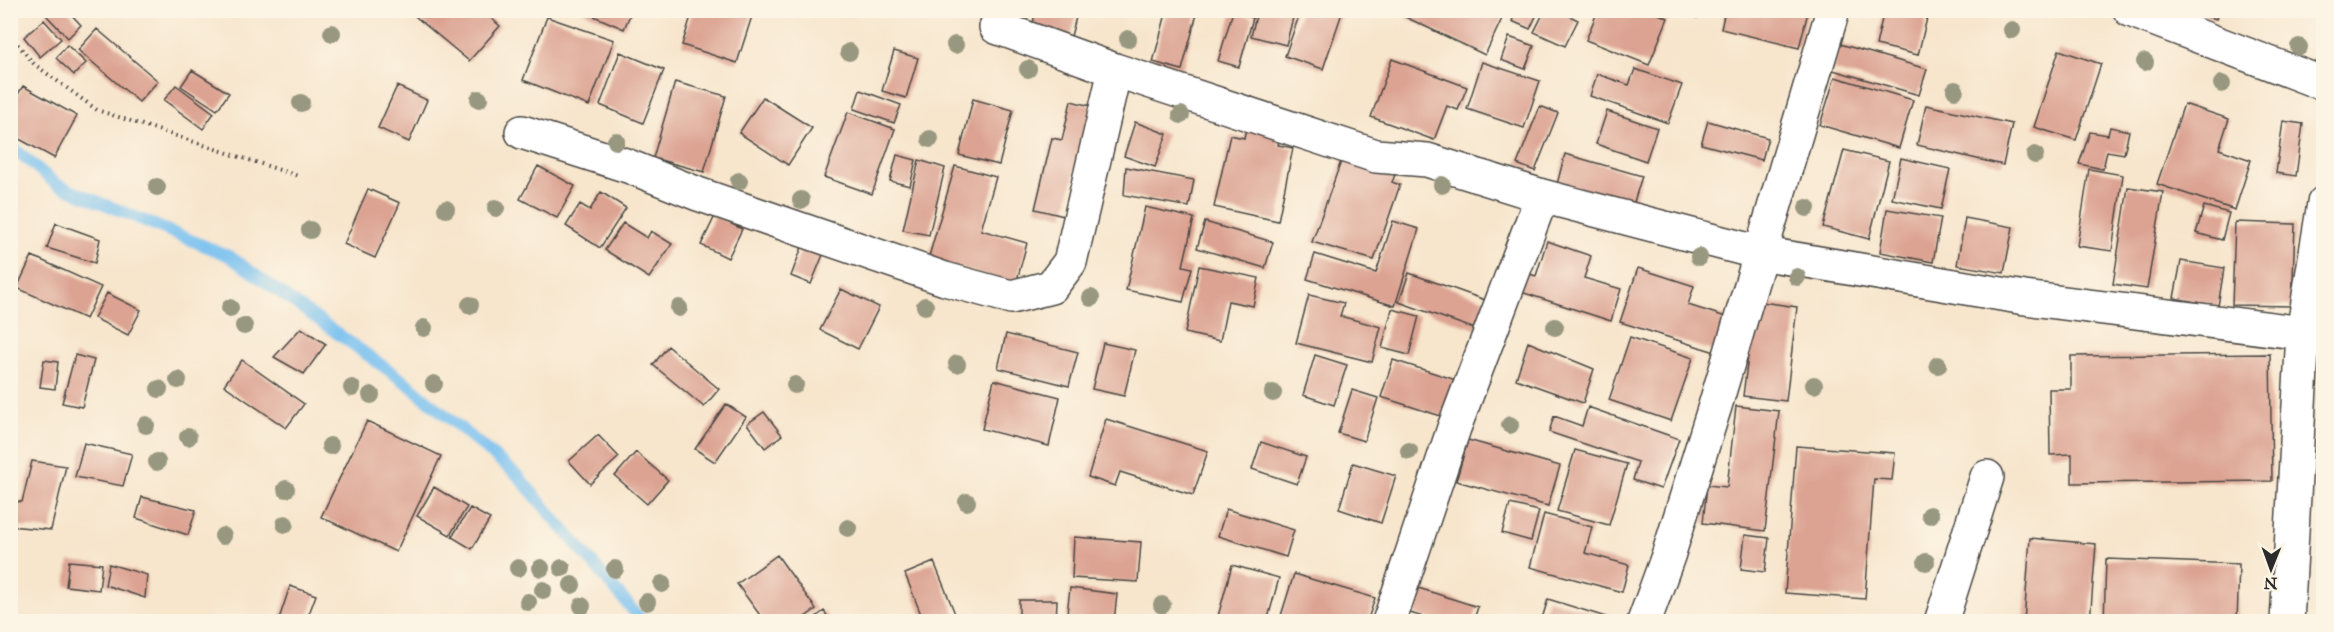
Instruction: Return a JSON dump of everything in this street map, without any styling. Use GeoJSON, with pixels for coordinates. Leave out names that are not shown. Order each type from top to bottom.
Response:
{"type":"FeatureCollection","features":[{"type":"Feature","properties":{"kind":"street"},"geometry":{"type":"LineString","coordinates":[[1644,621],[1668,556],[1833,10]]}},
{"type":"Feature","properties":{"kind":"street"},"geometry":{"type":"LineString","coordinates":[[2130,10],[2324,84]]}},
{"type":"Feature","properties":{"kind":"street"},"geometry":{"type":"LineString","coordinates":[[996,27],[1115,70],[1376,156],[1427,160],[1542,196],[1760,253],[2025,298],[2303,333]]}},
{"type":"Feature","properties":{"kind":"street"},"geometry":{"type":"LineString","coordinates":[[522,132],[628,166],[698,194],[945,279],[1011,297],[1051,287],[1071,262],[1115,70]]}},
{"type":"Feature","properties":{"kind":"street"},"geometry":{"type":"LineString","coordinates":[[1389,621],[1454,428],[1542,196]]}},
{"type":"Feature","properties":{"kind":"street"},"geometry":{"type":"LineString","coordinates":[[2287,621],[2303,333],[2324,203]]}},
{"type":"Feature","properties":{"kind":"street"},"geometry":{"type":"LineString","coordinates":[[1941,621],[1987,477]]}},
{"type":"Feature","properties":{"kind":"path"},"geometry":{"type":"LineString","coordinates":[[10,35],[34,64],[97,110],[298,176]]}},
{"type":"Feature","properties":{"kind":"building"},"geometry":{"type":"Polygon","coordinates":[[[51,10],[67,10],[81,25],[68,38],[46,15],[51,10]]]}},
{"type":"Feature","properties":{"kind":"building"},"geometry":{"type":"Polygon","coordinates":[[[419,10],[482,10],[500,26],[469,61],[415,16],[419,10]]]}},
{"type":"Feature","properties":{"kind":"building"},"geometry":{"type":"Polygon","coordinates":[[[580,10],[632,10],[624,29],[580,10]]]}},
{"type":"Feature","properties":{"kind":"building"},"geometry":{"type":"Polygon","coordinates":[[[693,10],[743,10],[753,13],[737,63],[682,45],[693,10]]]}},
{"type":"Feature","properties":{"kind":"building"},"geometry":{"type":"Polygon","coordinates":[[[1036,10],[1078,10],[1071,36],[1032,27],[1036,10]]]}},
{"type":"Feature","properties":{"kind":"building"},"geometry":{"type":"Polygon","coordinates":[[[1167,10],[1198,10],[1182,70],[1153,62],[1167,10]]]}},
{"type":"Feature","properties":{"kind":"building"},"geometry":{"type":"Polygon","coordinates":[[[1239,10],[1295,10],[1286,45],[1251,36],[1256,16],[1239,10]]]}},
{"type":"Feature","properties":{"kind":"building"},"geometry":{"type":"Polygon","coordinates":[[[1301,10],[1343,10],[1323,69],[1285,56],[1301,10]]]}},
{"type":"Feature","properties":{"kind":"building"},"geometry":{"type":"Polygon","coordinates":[[[1398,10],[1506,10],[1485,55],[1397,13],[1398,10]]]}},
{"type":"Feature","properties":{"kind":"building"},"geometry":{"type":"Polygon","coordinates":[[[1517,10],[1539,10],[1530,29],[1512,21],[1517,10]]]}},
{"type":"Feature","properties":{"kind":"building"},"geometry":{"type":"Polygon","coordinates":[[[1545,10],[1558,10],[1578,20],[1565,46],[1534,32],[1545,10]]]}},
{"type":"Feature","properties":{"kind":"building"},"geometry":{"type":"Polygon","coordinates":[[[1598,10],[1649,10],[1668,18],[1649,65],[1586,40],[1598,10]]]}},
{"type":"Feature","properties":{"kind":"building"},"geometry":{"type":"Polygon","coordinates":[[[1676,10],[1699,10],[1697,18],[1676,10]]]}},
{"type":"Feature","properties":{"kind":"building"},"geometry":{"type":"Polygon","coordinates":[[[1725,10],[1800,10],[1808,12],[1799,48],[1721,29],[1725,10]]]}},
{"type":"Feature","properties":{"kind":"building"},"geometry":{"type":"Polygon","coordinates":[[[1884,10],[1929,10],[1918,55],[1876,45],[1884,10]]]}},
{"type":"Feature","properties":{"kind":"building"},"geometry":{"type":"Polygon","coordinates":[[[2188,10],[2219,10],[2216,19],[2188,10]]]}},
{"type":"Feature","properties":{"kind":"building"},"geometry":{"type":"Polygon","coordinates":[[[1233,11],[1253,18],[1239,67],[1218,61],[1233,11]]]}},
{"type":"Feature","properties":{"kind":"building"},"geometry":{"type":"Polygon","coordinates":[[[547,17],[614,40],[589,106],[523,80],[547,17]]]}},
{"type":"Feature","properties":{"kind":"building"},"geometry":{"type":"Polygon","coordinates":[[[44,20],[61,39],[40,57],[24,37],[44,20]]]}},
{"type":"Feature","properties":{"kind":"building"},"geometry":{"type":"Polygon","coordinates":[[[97,29],[158,81],[139,102],[78,50],[97,29]]]}},
{"type":"Feature","properties":{"kind":"building"},"geometry":{"type":"Polygon","coordinates":[[[1509,37],[1534,46],[1525,69],[1501,60],[1509,37]]]}},
{"type":"Feature","properties":{"kind":"building"},"geometry":{"type":"Polygon","coordinates":[[[1840,44],[1927,69],[1919,95],[1833,70],[1840,44]]]}},
{"type":"Feature","properties":{"kind":"building"},"geometry":{"type":"Polygon","coordinates":[[[67,45],[86,63],[74,75],[56,58],[67,45]]]}},
{"type":"Feature","properties":{"kind":"building"},"geometry":{"type":"Polygon","coordinates":[[[2059,50],[2101,64],[2076,140],[2034,127],[2059,50]]]}},
{"type":"Feature","properties":{"kind":"building"},"geometry":{"type":"Polygon","coordinates":[[[894,51],[918,58],[906,98],[882,91],[894,51]]]}},
{"type":"Feature","properties":{"kind":"building"},"geometry":{"type":"Polygon","coordinates":[[[620,52],[664,70],[643,123],[600,105],[620,52]]]}},
{"type":"Feature","properties":{"kind":"building"},"geometry":{"type":"Polygon","coordinates":[[[1392,59],[1467,87],[1458,110],[1447,106],[1434,140],[1371,117],[1392,59]]]}},
{"type":"Feature","properties":{"kind":"building"},"geometry":{"type":"Polygon","coordinates":[[[1482,62],[1540,81],[1524,128],[1467,109],[1482,62]]]}},
{"type":"Feature","properties":{"kind":"building"},"geometry":{"type":"Polygon","coordinates":[[[1635,69],[1682,85],[1668,123],[1590,96],[1597,74],[1629,85],[1635,69]]]}},
{"type":"Feature","properties":{"kind":"building"},"geometry":{"type":"Polygon","coordinates":[[[192,70],[229,93],[217,110],[181,86],[192,70]]]}},
{"type":"Feature","properties":{"kind":"building"},"geometry":{"type":"Polygon","coordinates":[[[1835,77],[1913,100],[1899,148],[1820,125],[1835,77]]]}},
{"type":"Feature","properties":{"kind":"building"},"geometry":{"type":"Polygon","coordinates":[[[675,82],[726,96],[704,172],[653,158],[675,82]]]}},
{"type":"Feature","properties":{"kind":"building"},"geometry":{"type":"Polygon","coordinates":[[[176,85],[214,113],[203,129],[164,100],[176,85]]]}},
{"type":"Feature","properties":{"kind":"building"},"geometry":{"type":"Polygon","coordinates":[[[23,86],[77,116],[54,158],[10,134],[10,107],[23,86]]]}},
{"type":"Feature","properties":{"kind":"building"},"geometry":{"type":"Polygon","coordinates":[[[397,86],[427,100],[409,142],[378,128],[397,86]]]}},
{"type":"Feature","properties":{"kind":"building"},"geometry":{"type":"Polygon","coordinates":[[[860,90],[901,105],[894,123],[854,109],[860,90]]]}},
{"type":"Feature","properties":{"kind":"building"},"geometry":{"type":"Polygon","coordinates":[[[763,97],[812,128],[788,165],[739,133],[763,97]]]}},
{"type":"Feature","properties":{"kind":"building"},"geometry":{"type":"Polygon","coordinates":[[[973,99],[1013,110],[999,165],[959,155],[973,99]]]}},
{"type":"Feature","properties":{"kind":"building"},"geometry":{"type":"Polygon","coordinates":[[[1071,101],[1091,106],[1064,216],[1035,209],[1052,138],[1062,140],[1071,101]]]}},
{"type":"Feature","properties":{"kind":"building"},"geometry":{"type":"Polygon","coordinates":[[[2184,104],[2229,119],[2219,149],[2251,160],[2235,210],[2157,184],[2184,104]]]}},
{"type":"Feature","properties":{"kind":"building"},"geometry":{"type":"Polygon","coordinates":[[[1926,105],[2012,124],[2003,165],[1917,145],[1926,105]]]}},
{"type":"Feature","properties":{"kind":"building"},"geometry":{"type":"Polygon","coordinates":[[[1540,106],[1558,113],[1535,171],[1517,164],[1540,106]]]}},
{"type":"Feature","properties":{"kind":"building"},"geometry":{"type":"Polygon","coordinates":[[[1607,111],[1657,128],[1646,161],[1596,144],[1607,111]]]}},
{"type":"Feature","properties":{"kind":"building"},"geometry":{"type":"Polygon","coordinates":[[[848,112],[895,129],[872,194],[824,177],[848,112]]]}},
{"type":"Feature","properties":{"kind":"building"},"geometry":{"type":"Polygon","coordinates":[[[1708,121],[1768,138],[1762,160],[1701,144],[1708,121]]]}},
{"type":"Feature","properties":{"kind":"building"},"geometry":{"type":"Polygon","coordinates":[[[2283,121],[2303,124],[2296,176],[2276,173],[2283,121]]]}},
{"type":"Feature","properties":{"kind":"building"},"geometry":{"type":"Polygon","coordinates":[[[1135,122],[1167,134],[1155,167],[1124,156],[1135,122]]]}},
{"type":"Feature","properties":{"kind":"building"},"geometry":{"type":"Polygon","coordinates":[[[1247,123],[1282,130],[1278,145],[1293,148],[1278,221],[1214,207],[1230,135],[1244,138],[1247,123]]]}},
{"type":"Feature","properties":{"kind":"building"},"geometry":{"type":"Polygon","coordinates":[[[2110,127],[2129,131],[2124,154],[2107,151],[2103,169],[2079,164],[2090,132],[2108,135],[2110,127]]]}},
{"type":"Feature","properties":{"kind":"building"},"geometry":{"type":"Polygon","coordinates":[[[1844,150],[1889,161],[1869,239],[1823,227],[1844,150]]]}},
{"type":"Feature","properties":{"kind":"building"},"geometry":{"type":"Polygon","coordinates":[[[1565,154],[1642,176],[1633,205],[1557,184],[1565,154]]]}},
{"type":"Feature","properties":{"kind":"building"},"geometry":{"type":"Polygon","coordinates":[[[897,155],[916,160],[910,186],[890,181],[897,155]]]}},
{"type":"Feature","properties":{"kind":"building"},"geometry":{"type":"Polygon","coordinates":[[[1343,156],[1395,175],[1392,182],[1400,185],[1374,260],[1312,242],[1343,156]]]}},
{"type":"Feature","properties":{"kind":"building"},"geometry":{"type":"Polygon","coordinates":[[[1901,158],[1950,169],[1941,209],[1892,199],[1901,158]]]}},
{"type":"Feature","properties":{"kind":"building"},"geometry":{"type":"Polygon","coordinates":[[[919,160],[945,168],[929,235],[903,230],[919,160]]]}},
{"type":"Feature","properties":{"kind":"building"},"geometry":{"type":"Polygon","coordinates":[[[538,166],[575,186],[557,218],[520,199],[538,166]]]}},
{"type":"Feature","properties":{"kind":"building"},"geometry":{"type":"Polygon","coordinates":[[[955,166],[996,177],[981,230],[1027,243],[1016,284],[928,260],[955,166]]]}},
{"type":"Feature","properties":{"kind":"building"},"geometry":{"type":"Polygon","coordinates":[[[1126,167],[1194,180],[1189,207],[1124,195],[1126,167]]]}},
{"type":"Feature","properties":{"kind":"building"},"geometry":{"type":"Polygon","coordinates":[[[2089,169],[2123,175],[2112,251],[2077,246],[2089,169]]]}},
{"type":"Feature","properties":{"kind":"building"},"geometry":{"type":"Polygon","coordinates":[[[2128,187],[2163,192],[2147,289],[2113,284],[2128,187]]]}},
{"type":"Feature","properties":{"kind":"building"},"geometry":{"type":"Polygon","coordinates":[[[368,189],[400,203],[375,258],[344,244],[368,189]]]}},
{"type":"Feature","properties":{"kind":"building"},"geometry":{"type":"Polygon","coordinates":[[[601,192],[626,208],[600,248],[566,226],[580,204],[590,210],[601,192]]]}},
{"type":"Feature","properties":{"kind":"building"},"geometry":{"type":"Polygon","coordinates":[[[2204,206],[2229,213],[2222,240],[2196,233],[2204,206]]]}},
{"type":"Feature","properties":{"kind":"building"},"geometry":{"type":"Polygon","coordinates":[[[1145,207],[1194,218],[1183,266],[1192,268],[1183,302],[1126,290],[1145,207]]]}},
{"type":"Feature","properties":{"kind":"building"},"geometry":{"type":"Polygon","coordinates":[[[1887,209],[1941,218],[1933,262],[1880,252],[1887,209]]]}},
{"type":"Feature","properties":{"kind":"building"},"geometry":{"type":"Polygon","coordinates":[[[715,216],[742,229],[728,258],[701,245],[715,216]]]}},
{"type":"Feature","properties":{"kind":"building"},"geometry":{"type":"Polygon","coordinates":[[[1965,218],[2013,227],[2004,273],[1957,265],[1965,218]]]}},
{"type":"Feature","properties":{"kind":"building"},"geometry":{"type":"Polygon","coordinates":[[[1393,221],[1419,229],[1395,306],[1307,279],[1315,254],[1376,273],[1393,221]]]}},
{"type":"Feature","properties":{"kind":"building"},"geometry":{"type":"Polygon","coordinates":[[[1205,222],[1273,242],[1265,268],[1197,248],[1205,222]]]}},
{"type":"Feature","properties":{"kind":"building"},"geometry":{"type":"Polygon","coordinates":[[[2235,222],[2295,224],[2292,306],[2232,305],[2235,222]]]}},
{"type":"Feature","properties":{"kind":"building"},"geometry":{"type":"Polygon","coordinates":[[[56,223],[100,239],[95,263],[47,248],[56,223]]]}},
{"type":"Feature","properties":{"kind":"building"},"geometry":{"type":"Polygon","coordinates":[[[623,223],[647,238],[651,231],[672,244],[649,278],[605,250],[623,223]]]}},
{"type":"Feature","properties":{"kind":"building"},"geometry":{"type":"Polygon","coordinates":[[[1547,241],[1591,256],[1584,278],[1621,289],[1611,321],[1518,291],[1524,272],[1536,276],[1547,241]]]}},
{"type":"Feature","properties":{"kind":"building"},"geometry":{"type":"Polygon","coordinates":[[[802,247],[823,255],[811,284],[791,276],[802,247]]]}},
{"type":"Feature","properties":{"kind":"building"},"geometry":{"type":"Polygon","coordinates":[[[32,256],[101,287],[86,319],[17,288],[32,256]]]}},
{"type":"Feature","properties":{"kind":"building"},"geometry":{"type":"Polygon","coordinates":[[[2181,261],[2224,268],[2218,306],[2174,298],[2181,261]]]}},
{"type":"Feature","properties":{"kind":"building"},"geometry":{"type":"Polygon","coordinates":[[[1199,266],[1259,278],[1253,306],[1228,301],[1220,341],[1185,333],[1199,266]]]}},
{"type":"Feature","properties":{"kind":"building"},"geometry":{"type":"Polygon","coordinates":[[[1638,268],[1694,286],[1688,305],[1726,317],[1715,352],[1620,322],[1638,268]]]}},
{"type":"Feature","properties":{"kind":"building"},"geometry":{"type":"Polygon","coordinates":[[[1409,273],[1488,301],[1478,330],[1399,302],[1409,273]]]}},
{"type":"Feature","properties":{"kind":"building"},"geometry":{"type":"Polygon","coordinates":[[[841,289],[879,307],[858,349],[820,330],[841,289]]]}},
{"type":"Feature","properties":{"kind":"building"},"geometry":{"type":"Polygon","coordinates":[[[107,293],[141,310],[128,335],[94,318],[107,293]]]}},
{"type":"Feature","properties":{"kind":"building"},"geometry":{"type":"Polygon","coordinates":[[[1309,295],[1344,303],[1340,316],[1381,327],[1372,362],[1296,343],[1309,295]]]}},
{"type":"Feature","properties":{"kind":"building"},"geometry":{"type":"Polygon","coordinates":[[[1755,301],[1797,307],[1786,401],[1743,396],[1755,301]]]}},
{"type":"Feature","properties":{"kind":"building"},"geometry":{"type":"Polygon","coordinates":[[[1392,309],[1419,316],[1409,355],[1382,348],[1392,309]]]}},
{"type":"Feature","properties":{"kind":"building"},"geometry":{"type":"Polygon","coordinates":[[[301,328],[326,344],[304,374],[274,357],[301,328]]]}},
{"type":"Feature","properties":{"kind":"building"},"geometry":{"type":"Polygon","coordinates":[[[1006,334],[1078,352],[1069,386],[998,368],[1006,334]]]}},
{"type":"Feature","properties":{"kind":"building"},"geometry":{"type":"Polygon","coordinates":[[[1630,337],[1693,358],[1671,421],[1609,400],[1630,337]]]}},
{"type":"Feature","properties":{"kind":"building"},"geometry":{"type":"Polygon","coordinates":[[[1528,342],[1594,369],[1583,403],[1516,379],[1528,342]]]}},
{"type":"Feature","properties":{"kind":"building"},"geometry":{"type":"Polygon","coordinates":[[[1103,343],[1135,350],[1124,396],[1092,389],[1103,343]]]}},
{"type":"Feature","properties":{"kind":"building"},"geometry":{"type":"Polygon","coordinates":[[[668,346],[719,389],[704,407],[653,365],[668,346]]]}},
{"type":"Feature","properties":{"kind":"building"},"geometry":{"type":"Polygon","coordinates":[[[2270,354],[2272,481],[2072,483],[2072,454],[2050,455],[2049,389],[2071,389],[2071,356],[2270,354]]]}},
{"type":"Feature","properties":{"kind":"building"},"geometry":{"type":"Polygon","coordinates":[[[75,355],[94,360],[82,407],[62,403],[75,355]]]}},
{"type":"Feature","properties":{"kind":"building"},"geometry":{"type":"Polygon","coordinates":[[[1315,355],[1347,365],[1334,405],[1303,395],[1315,355]]]}},
{"type":"Feature","properties":{"kind":"building"},"geometry":{"type":"Polygon","coordinates":[[[44,360],[58,362],[55,389],[40,387],[44,360]]]}},
{"type":"Feature","properties":{"kind":"building"},"geometry":{"type":"Polygon","coordinates":[[[242,360],[304,404],[286,428],[224,385],[242,360]]]}},
{"type":"Feature","properties":{"kind":"building"},"geometry":{"type":"Polygon","coordinates":[[[1393,360],[1456,380],[1444,417],[1381,397],[1393,360]]]}},
{"type":"Feature","properties":{"kind":"building"},"geometry":{"type":"Polygon","coordinates":[[[994,380],[1060,397],[1049,446],[982,429],[994,380]]]}},
{"type":"Feature","properties":{"kind":"building"},"geometry":{"type":"Polygon","coordinates":[[[1352,390],[1378,398],[1364,441],[1338,433],[1352,390]]]}},
{"type":"Feature","properties":{"kind":"building"},"geometry":{"type":"Polygon","coordinates":[[[726,404],[746,417],[715,462],[695,449],[726,404]]]}},
{"type":"Feature","properties":{"kind":"building"},"geometry":{"type":"Polygon","coordinates":[[[1736,406],[1779,411],[1765,531],[1703,523],[1707,485],[1727,487],[1736,406]]]}},
{"type":"Feature","properties":{"kind":"building"},"geometry":{"type":"Polygon","coordinates":[[[1588,407],[1679,439],[1661,489],[1633,480],[1638,462],[1549,432],[1554,416],[1582,426],[1588,407]]]}},
{"type":"Feature","properties":{"kind":"building"},"geometry":{"type":"Polygon","coordinates":[[[764,412],[782,435],[765,448],[747,424],[764,412]]]}},
{"type":"Feature","properties":{"kind":"building"},"geometry":{"type":"Polygon","coordinates":[[[1106,419],[1208,451],[1193,495],[1120,472],[1115,486],[1088,477],[1106,419]]]}},
{"type":"Feature","properties":{"kind":"building"},"geometry":{"type":"Polygon","coordinates":[[[367,421],[441,456],[396,552],[321,517],[367,421]]]}},
{"type":"Feature","properties":{"kind":"building"},"geometry":{"type":"Polygon","coordinates":[[[598,435],[619,457],[590,484],[569,461],[598,435]]]}},
{"type":"Feature","properties":{"kind":"building"},"geometry":{"type":"Polygon","coordinates":[[[1468,440],[1560,466],[1548,506],[1456,481],[1468,440]]]}},
{"type":"Feature","properties":{"kind":"building"},"geometry":{"type":"Polygon","coordinates":[[[1261,442],[1306,457],[1297,484],[1252,469],[1261,442]]]}},
{"type":"Feature","properties":{"kind":"building"},"geometry":{"type":"Polygon","coordinates":[[[84,443],[132,454],[123,486],[75,477],[84,443]]]}},
{"type":"Feature","properties":{"kind":"building"},"geometry":{"type":"Polygon","coordinates":[[[1796,446],[1895,453],[1892,480],[1874,479],[1865,599],[1785,593],[1796,446]]]}},
{"type":"Feature","properties":{"kind":"building"},"geometry":{"type":"Polygon","coordinates":[[[1575,450],[1627,464],[1609,525],[1557,511],[1575,450]]]}},
{"type":"Feature","properties":{"kind":"building"},"geometry":{"type":"Polygon","coordinates":[[[636,452],[668,480],[647,504],[615,476],[636,452]]]}},
{"type":"Feature","properties":{"kind":"building"},"geometry":{"type":"Polygon","coordinates":[[[32,461],[66,466],[51,530],[10,526],[14,501],[22,502],[32,461]]]}},
{"type":"Feature","properties":{"kind":"building"},"geometry":{"type":"Polygon","coordinates":[[[1353,463],[1396,476],[1381,523],[1339,509],[1353,463]]]}},
{"type":"Feature","properties":{"kind":"building"},"geometry":{"type":"Polygon","coordinates":[[[434,487],[467,507],[450,535],[417,516],[434,487]]]}},
{"type":"Feature","properties":{"kind":"building"},"geometry":{"type":"Polygon","coordinates":[[[142,497],[196,510],[188,535],[136,518],[142,497]]]}},
{"type":"Feature","properties":{"kind":"building"},"geometry":{"type":"Polygon","coordinates":[[[1510,504],[1539,511],[1531,541],[1502,533],[1510,504]]]}},
{"type":"Feature","properties":{"kind":"building"},"geometry":{"type":"Polygon","coordinates":[[[470,508],[490,519],[472,549],[452,537],[470,508]]]}},
{"type":"Feature","properties":{"kind":"building"},"geometry":{"type":"Polygon","coordinates":[[[1226,509],[1294,530],[1286,557],[1218,536],[1226,509]]]}},
{"type":"Feature","properties":{"kind":"building"},"geometry":{"type":"Polygon","coordinates":[[[1544,514],[1592,527],[1585,553],[1629,565],[1622,592],[1530,567],[1544,514]]]}},
{"type":"Feature","properties":{"kind":"building"},"geometry":{"type":"Polygon","coordinates":[[[1745,535],[1769,538],[1765,572],[1741,569],[1745,535]]]}},
{"type":"Feature","properties":{"kind":"building"},"geometry":{"type":"Polygon","coordinates":[[[1074,537],[1141,542],[1138,582],[1072,578],[1074,537]]]}},
{"type":"Feature","properties":{"kind":"building"},"geometry":{"type":"Polygon","coordinates":[[[2030,538],[2096,544],[2090,622],[2024,622],[2030,538]]]}},
{"type":"Feature","properties":{"kind":"building"},"geometry":{"type":"Polygon","coordinates":[[[777,555],[816,609],[798,622],[765,622],[737,584],[777,555]]]}},
{"type":"Feature","properties":{"kind":"building"},"geometry":{"type":"Polygon","coordinates":[[[2106,559],[2239,564],[2237,622],[2104,622],[2106,559]]]}},
{"type":"Feature","properties":{"kind":"building"},"geometry":{"type":"Polygon","coordinates":[[[69,561],[102,564],[99,590],[66,586],[69,561]]]}},
{"type":"Feature","properties":{"kind":"building"},"geometry":{"type":"Polygon","coordinates":[[[934,562],[956,616],[942,622],[924,622],[905,574],[934,562]]]}},
{"type":"Feature","properties":{"kind":"building"},"geometry":{"type":"Polygon","coordinates":[[[109,564],[147,575],[145,598],[105,585],[109,564]]]}},
{"type":"Feature","properties":{"kind":"building"},"geometry":{"type":"Polygon","coordinates":[[[1232,565],[1279,578],[1267,622],[1217,620],[1232,565]]]}},
{"type":"Feature","properties":{"kind":"building"},"geometry":{"type":"Polygon","coordinates":[[[1294,574],[1375,598],[1367,622],[1279,622],[1294,574]]]}},
{"type":"Feature","properties":{"kind":"building"},"geometry":{"type":"Polygon","coordinates":[[[1409,585],[1478,607],[1473,622],[1438,622],[1401,610],[1409,585]]]}},
{"type":"Feature","properties":{"kind":"building"},"geometry":{"type":"Polygon","coordinates":[[[290,586],[316,595],[306,622],[278,622],[290,586]]]}},
{"type":"Feature","properties":{"kind":"building"},"geometry":{"type":"Polygon","coordinates":[[[1070,588],[1117,594],[1114,622],[1066,622],[1070,588]]]}},
{"type":"Feature","properties":{"kind":"building"},"geometry":{"type":"Polygon","coordinates":[[[1548,599],[1609,618],[1608,622],[1541,622],[1548,599]]]}},
{"type":"Feature","properties":{"kind":"building"},"geometry":{"type":"Polygon","coordinates":[[[1019,600],[1057,600],[1056,622],[1019,622],[1019,600]]]}},
{"type":"Feature","properties":{"kind":"building"},"geometry":{"type":"Polygon","coordinates":[[[824,611],[831,622],[809,622],[824,611]]]}},
{"type":"Feature","properties":{"kind":"waterway"},"geometry":{"type":"LineString","coordinates":[[10,145],[56,184],[229,256],[408,384],[518,476],[643,622]]}}]}
